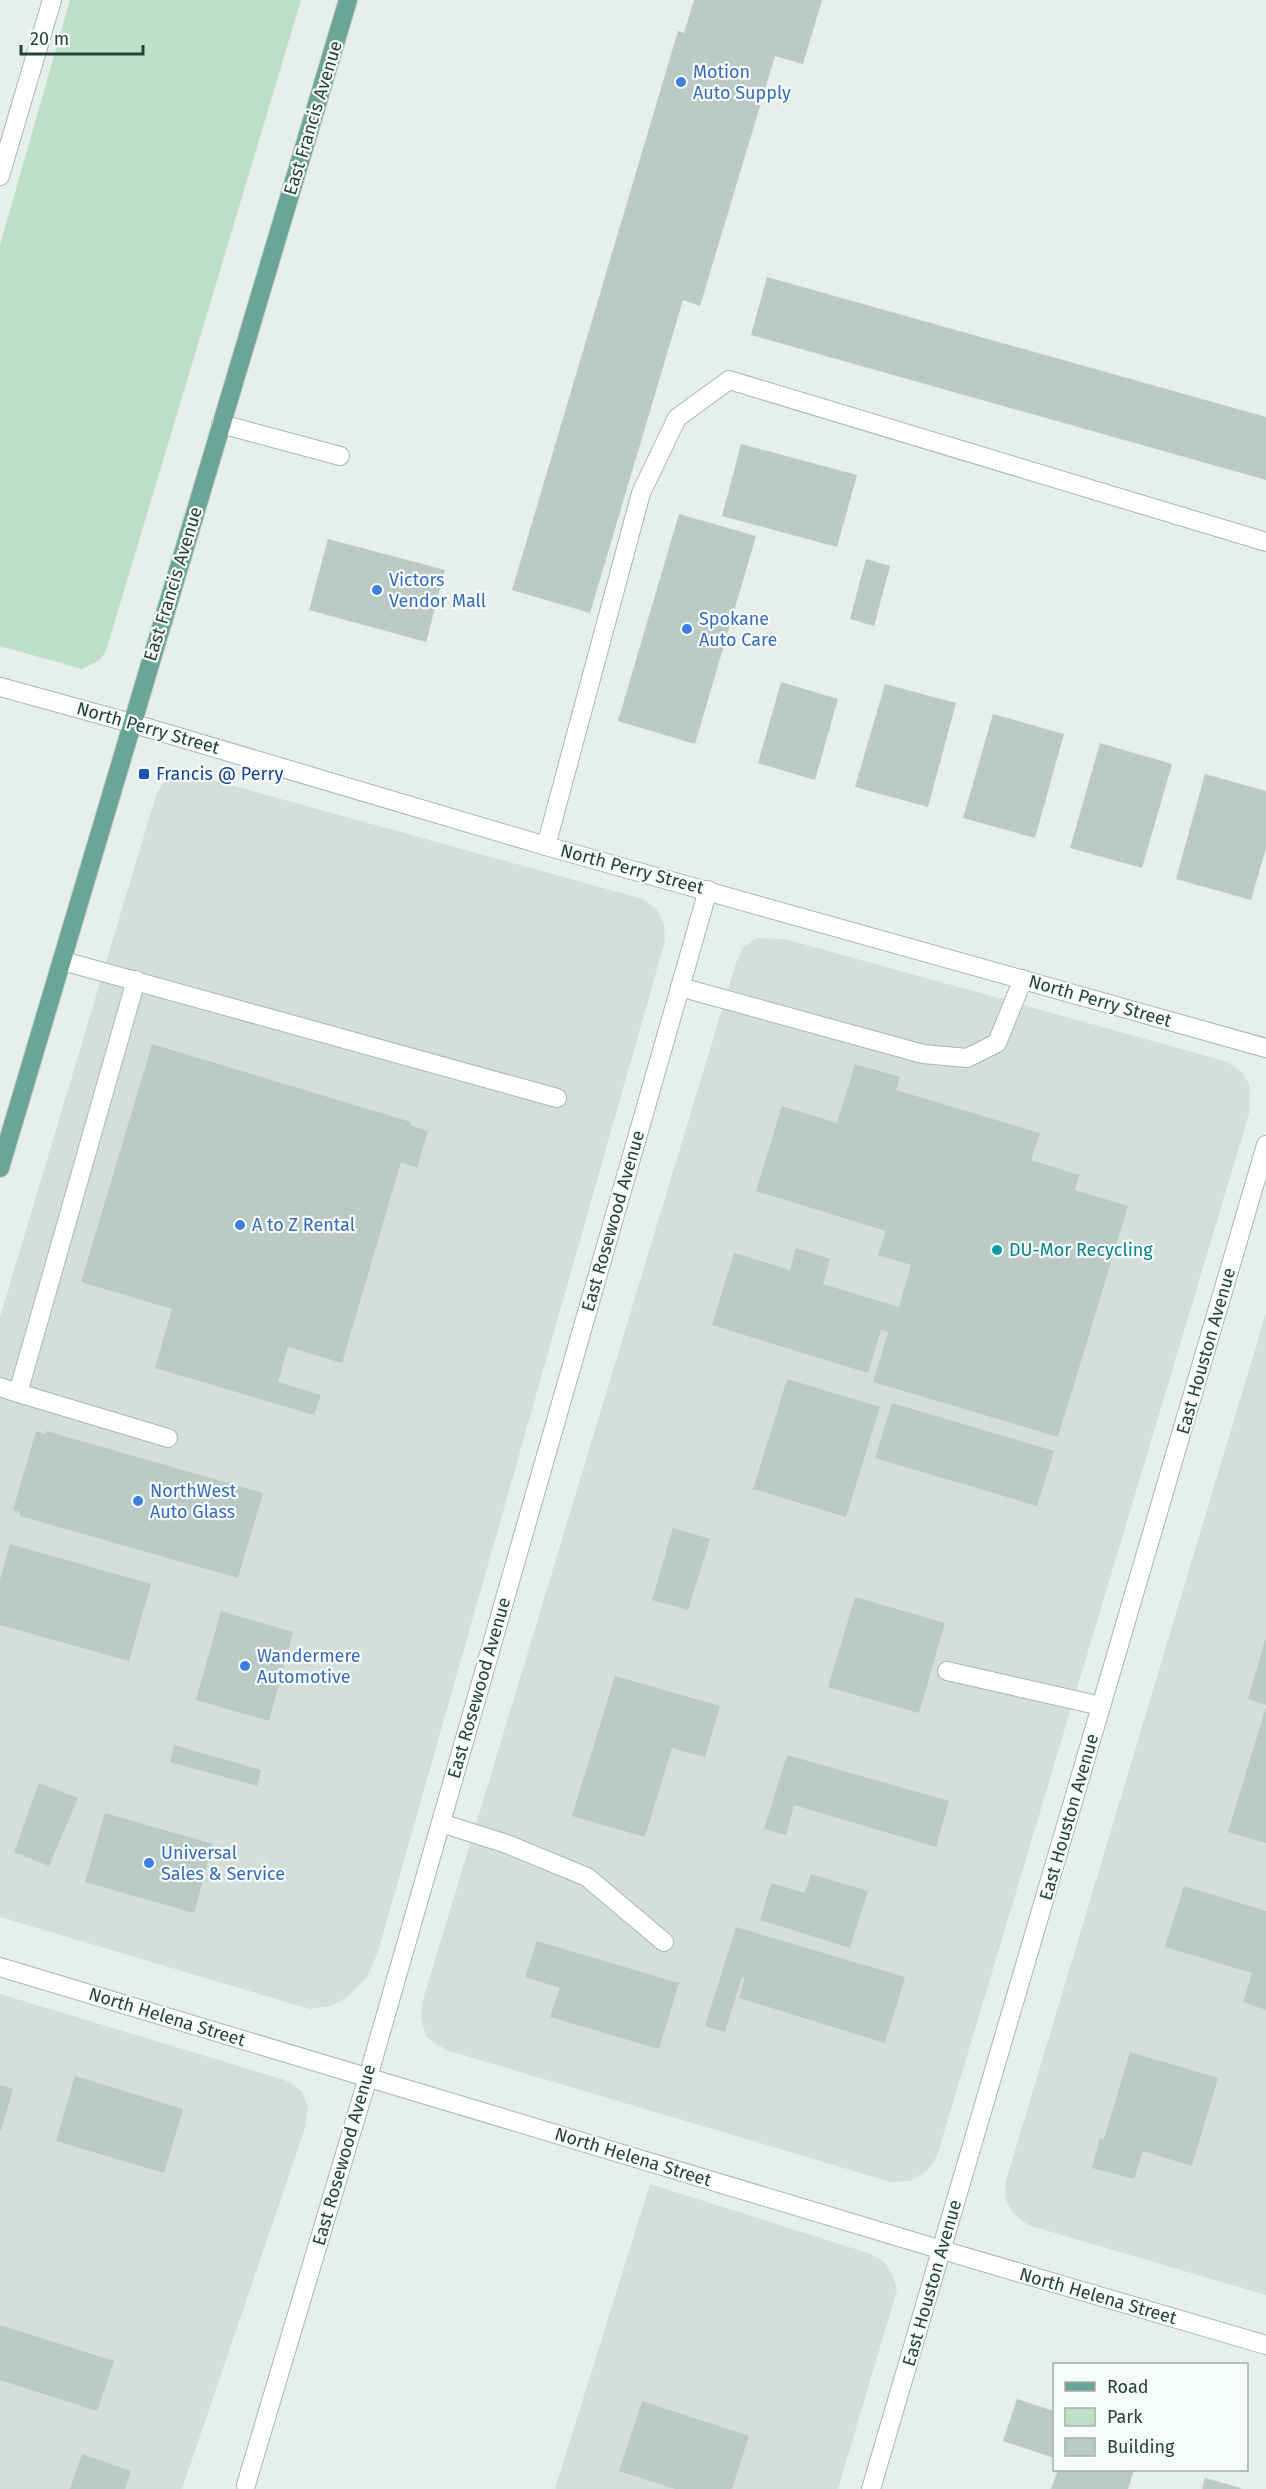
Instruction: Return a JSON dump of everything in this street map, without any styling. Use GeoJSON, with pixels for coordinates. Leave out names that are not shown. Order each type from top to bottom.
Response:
{"type":"FeatureCollection","features":[{"type":"Feature","properties":{"kind":"main road","name":"East Francis Avenue"},"geometry":{"type":"LineString","coordinates":[[0,1168],[348,0]]}},
{"type":"Feature","properties":{"kind":"street"},"geometry":{"type":"LineString","coordinates":[[0,176],[52,0]]}},
{"type":"Feature","properties":{"kind":"street"},"geometry":{"type":"LineString","coordinates":[[546,846],[641,494],[677,418],[729,380],[1266,542]]}},
{"type":"Feature","properties":{"kind":"street"},"geometry":{"type":"LineString","coordinates":[[221,424],[340,456]]}},
{"type":"Feature","properties":{"kind":"street","name":"North Perry Street"},"geometry":{"type":"LineString","coordinates":[[0,687],[131,723],[546,846],[1266,1048]]}},
{"type":"Feature","properties":{"kind":"street","name":"East Rosewood Avenue"},"geometry":{"type":"LineString","coordinates":[[246,2485],[368,2077],[708,890]]}},
{"type":"Feature","properties":{"kind":"street"},"geometry":{"type":"LineString","coordinates":[[63,961],[557,1098]]}},
{"type":"Feature","properties":{"kind":"street"},"geometry":{"type":"LineString","coordinates":[[680,987],[923,1053],[967,1058],[997,1042],[1023,979]]}},
{"type":"Feature","properties":{"kind":"street"},"geometry":{"type":"LineString","coordinates":[[18,1393],[136,980]]}},
{"type":"Feature","properties":{"kind":"street","name":"East Houston Avenue"},"geometry":{"type":"LineString","coordinates":[[871,2489],[1266,1145]]}},
{"type":"Feature","properties":{"kind":"street"},"geometry":{"type":"LineString","coordinates":[[0,1387],[168,1438]]}},
{"type":"Feature","properties":{"kind":"street"},"geometry":{"type":"LineString","coordinates":[[947,1671],[1101,1706]]}},
{"type":"Feature","properties":{"kind":"street"},"geometry":{"type":"LineString","coordinates":[[441,1823],[507,1844],[586,1877],[664,1942]]}},
{"type":"Feature","properties":{"kind":"street","name":"North Helena Street"},"geometry":{"type":"LineString","coordinates":[[0,1967],[1266,2345]]}},
{"type":"Feature","properties":{"kind":"shaded area"},"geometry":{"type":"Polygon","coordinates":[[[180,775],[198,776],[643,899],[656,908],[664,925],[665,941],[378,1952],[367,1977],[347,1997],[331,2006],[310,2009],[0,1917],[0,1317],[157,792],[166,781],[180,775]]]}},
{"type":"Feature","properties":{"kind":"shaded area"},"geometry":{"type":"Polygon","coordinates":[[[757,938],[785,939],[1225,1061],[1242,1072],[1250,1086],[1249,1114],[937,2156],[927,2171],[910,2181],[891,2182],[446,2050],[426,2037],[421,2018],[422,2003],[736,963],[743,948],[757,938]]]}},
{"type":"Feature","properties":{"kind":"shaded area"},"geometry":{"type":"Polygon","coordinates":[[[1266,1313],[1266,2295],[1028,2225],[1013,2213],[1006,2200],[1005,2184],[1266,1313]]]}},
{"type":"Feature","properties":{"kind":"shaded area"},"geometry":{"type":"Polygon","coordinates":[[[0,1994],[285,2080],[302,2091],[308,2108],[305,2128],[182,2489],[0,2489],[0,1994]]]}},
{"type":"Feature","properties":{"kind":"shaded area"},"geometry":{"type":"Polygon","coordinates":[[[650,2184],[871,2254],[884,2262],[892,2274],[897,2290],[838,2489],[555,2489],[650,2184]]]}},
{"type":"Feature","properties":{"kind":"green space"},"geometry":{"type":"Polygon","coordinates":[[[70,0],[301,0],[106,651],[100,660],[82,669],[0,646],[0,245],[70,0]]]}},
{"type":"Feature","properties":{"kind":"building"},"geometry":{"type":"Polygon","coordinates":[[[694,0],[822,0],[803,64],[775,56],[700,306],[683,300],[590,613],[512,590],[678,31],[684,33],[694,0]]]}},
{"type":"Feature","properties":{"kind":"building"},"geometry":{"type":"Polygon","coordinates":[[[767,277],[1266,417],[1266,480],[751,335],[767,277]]]}},
{"type":"Feature","properties":{"kind":"building"},"geometry":{"type":"Polygon","coordinates":[[[741,444],[857,475],[837,547],[722,516],[741,444]]]}},
{"type":"Feature","properties":{"kind":"building","name":"Spokane Auto Care"},"geometry":{"type":"Polygon","coordinates":[[[679,514],[756,536],[695,744],[618,721],[679,514]]]}},
{"type":"Feature","properties":{"kind":"building","name":"Victors Vendor Mall"},"geometry":{"type":"Polygon","coordinates":[[[328,539],[445,570],[426,642],[309,610],[328,539]]]}},
{"type":"Feature","properties":{"kind":"building"},"geometry":{"type":"Polygon","coordinates":[[[866,559],[890,566],[874,626],[850,619],[866,559]]]}},
{"type":"Feature","properties":{"kind":"building"},"geometry":{"type":"Polygon","coordinates":[[[781,682],[838,699],[815,780],[758,763],[781,682]]]}},
{"type":"Feature","properties":{"kind":"building"},"geometry":{"type":"Polygon","coordinates":[[[885,684],[956,703],[928,807],[855,787],[885,684]]]}},
{"type":"Feature","properties":{"kind":"building"},"geometry":{"type":"Polygon","coordinates":[[[993,714],[1064,734],[1035,838],[963,818],[993,714]]]}},
{"type":"Feature","properties":{"kind":"building"},"geometry":{"type":"Polygon","coordinates":[[[1100,743],[1172,764],[1142,868],[1070,848],[1100,743]]]}},
{"type":"Feature","properties":{"kind":"building"},"geometry":{"type":"Polygon","coordinates":[[[1205,774],[1266,791],[1266,848],[1251,900],[1176,879],[1205,774]]]}},
{"type":"Feature","properties":{"kind":"building","name":"A to Z Rental"},"geometry":{"type":"Polygon","coordinates":[[[152,1044],[411,1122],[410,1125],[428,1131],[417,1168],[401,1162],[342,1363],[288,1347],[278,1382],[321,1395],[314,1415],[155,1368],[172,1309],[81,1282],[152,1044]]]}},
{"type":"Feature","properties":{"kind":"building","name":"DU-Mor Recycling"},"geometry":{"type":"Polygon","coordinates":[[[855,1064],[900,1077],[896,1090],[1040,1133],[1031,1160],[1079,1175],[1075,1190],[1128,1206],[1058,1437],[873,1382],[888,1332],[881,1330],[868,1373],[712,1325],[734,1253],[790,1270],[796,1248],[830,1259],[823,1284],[899,1307],[911,1265],[878,1255],[886,1231],[756,1191],[782,1106],[837,1123],[855,1064]]]}},
{"type":"Feature","properties":{"kind":"building"},"geometry":{"type":"Polygon","coordinates":[[[787,1379],[880,1407],[846,1517],[753,1489],[787,1379]]]}},
{"type":"Feature","properties":{"kind":"building"},"geometry":{"type":"Polygon","coordinates":[[[892,1403],[1054,1451],[1037,1506],[875,1458],[892,1403]]]}},
{"type":"Feature","properties":{"kind":"building","name":"NorthWest Auto Glass"},"geometry":{"type":"Polygon","coordinates":[[[36,1431],[45,1434],[46,1431],[263,1493],[238,1578],[20,1516],[20,1512],[13,1510],[36,1431]]]}},
{"type":"Feature","properties":{"kind":"building"},"geometry":{"type":"Polygon","coordinates":[[[673,1528],[710,1539],[688,1610],[652,1600],[673,1528]]]}},
{"type":"Feature","properties":{"kind":"building"},"geometry":{"type":"Polygon","coordinates":[[[10,1544],[151,1584],[129,1661],[0,1625],[0,1580],[10,1544]]]}},
{"type":"Feature","properties":{"kind":"building"},"geometry":{"type":"Polygon","coordinates":[[[855,1597],[945,1623],[919,1713],[828,1687],[855,1597]]]}},
{"type":"Feature","properties":{"kind":"building","name":"Wandermere Automotive"},"geometry":{"type":"Polygon","coordinates":[[[221,1611],[293,1632],[269,1721],[196,1700],[221,1611]]]}},
{"type":"Feature","properties":{"kind":"building"},"geometry":{"type":"Polygon","coordinates":[[[1266,1640],[1266,1705],[1248,1699],[1266,1640]]]}},
{"type":"Feature","properties":{"kind":"building"},"geometry":{"type":"Polygon","coordinates":[[[615,1676],[720,1706],[705,1757],[672,1748],[645,1837],[572,1816],[615,1676]]]}},
{"type":"Feature","properties":{"kind":"building"},"geometry":{"type":"Polygon","coordinates":[[[1266,1707],[1266,1843],[1228,1832],[1266,1707]]]}},
{"type":"Feature","properties":{"kind":"building"},"geometry":{"type":"Polygon","coordinates":[[[174,1745],[261,1770],[257,1786],[170,1762],[174,1745]]]}},
{"type":"Feature","properties":{"kind":"building"},"geometry":{"type":"Polygon","coordinates":[[[787,1755],[949,1801],[936,1847],[794,1805],[786,1835],[764,1829],[787,1755]]]}},
{"type":"Feature","properties":{"kind":"building"},"geometry":{"type":"Polygon","coordinates":[[[39,1783],[78,1798],[49,1866],[14,1852],[39,1783]]]}},
{"type":"Feature","properties":{"kind":"building","name":"Universal Sales & Service"},"geometry":{"type":"Polygon","coordinates":[[[105,1813],[213,1844],[194,1913],[85,1882],[105,1813]]]}},
{"type":"Feature","properties":{"kind":"building"},"geometry":{"type":"Polygon","coordinates":[[[811,1874],[868,1891],[850,1948],[760,1920],[771,1883],[805,1893],[811,1874]]]}},
{"type":"Feature","properties":{"kind":"building"},"geometry":{"type":"Polygon","coordinates":[[[1184,1886],[1266,1911],[1266,2010],[1243,2002],[1252,1973],[1165,1947],[1184,1886]]]}},
{"type":"Feature","properties":{"kind":"building"},"geometry":{"type":"Polygon","coordinates":[[[736,1927],[905,1977],[885,2043],[739,1998],[745,1978],[742,1977],[725,2032],[705,2026],[736,1927]]]}},
{"type":"Feature","properties":{"kind":"building"},"geometry":{"type":"Polygon","coordinates":[[[537,1941],[679,1983],[659,2049],[550,2017],[560,1988],[525,1977],[537,1941]]]}},
{"type":"Feature","properties":{"kind":"building"},"geometry":{"type":"Polygon","coordinates":[[[1130,2052],[1218,2078],[1192,2166],[1143,2151],[1134,2179],[1092,2168],[1100,2138],[1104,2139],[1130,2052]]]}},
{"type":"Feature","properties":{"kind":"building"},"geometry":{"type":"Polygon","coordinates":[[[75,2076],[183,2109],[164,2173],[56,2141],[75,2076]]]}},
{"type":"Feature","properties":{"kind":"building"},"geometry":{"type":"Polygon","coordinates":[[[0,2085],[13,2089],[1,2131],[0,2130],[0,2085]]]}},
{"type":"Feature","properties":{"kind":"building"},"geometry":{"type":"Polygon","coordinates":[[[0,2325],[114,2361],[97,2411],[0,2380],[0,2325]]]}},
{"type":"Feature","properties":{"kind":"building"},"geometry":{"type":"Polygon","coordinates":[[[1017,2399],[1053,2411],[1053,2458],[1003,2441],[1017,2399]]]}},
{"type":"Feature","properties":{"kind":"building"},"geometry":{"type":"Polygon","coordinates":[[[642,2401],[749,2436],[732,2489],[675,2489],[619,2471],[642,2401]]]}},
{"type":"Feature","properties":{"kind":"building"},"geometry":{"type":"Polygon","coordinates":[[[82,2454],[131,2471],[125,2489],[70,2489],[82,2454]]]}},
{"type":"Feature","properties":{"kind":"building"},"geometry":{"type":"Polygon","coordinates":[[[1058,2471],[1134,2471],[1128,2489],[1051,2489],[1058,2471]]]}},
{"type":"Feature","properties":{"kind":"building"},"geometry":{"type":"Polygon","coordinates":[[[1205,2478],[1241,2488],[1202,2489],[1205,2478]]]}},
{"type":"Feature","properties":{"kind":"place","name":"Motion Auto Supply"},"geometry":{"type":"Point","coordinates":[681,82]}},
{"type":"Feature","properties":{"kind":"place","name":"Victors Vendor Mall"},"geometry":{"type":"Point","coordinates":[377,590]}},
{"type":"Feature","properties":{"kind":"place","name":"Spokane Auto Care"},"geometry":{"type":"Point","coordinates":[687,629]}},
{"type":"Feature","properties":{"kind":"place","name":"Francis @ Perry"},"geometry":{"type":"Point","coordinates":[144,774]}},
{"type":"Feature","properties":{"kind":"place","name":"A to Z Rental"},"geometry":{"type":"Point","coordinates":[240,1225]}},
{"type":"Feature","properties":{"kind":"place","name":"DU-Mor Recycling"},"geometry":{"type":"Point","coordinates":[997,1250]}},
{"type":"Feature","properties":{"kind":"place","name":"NorthWest Auto Glass"},"geometry":{"type":"Point","coordinates":[138,1501]}},
{"type":"Feature","properties":{"kind":"place","name":"Wandermere Automotive"},"geometry":{"type":"Point","coordinates":[245,1666]}},
{"type":"Feature","properties":{"kind":"place","name":"Universal Sales & Service"},"geometry":{"type":"Point","coordinates":[149,1863]}}]}
